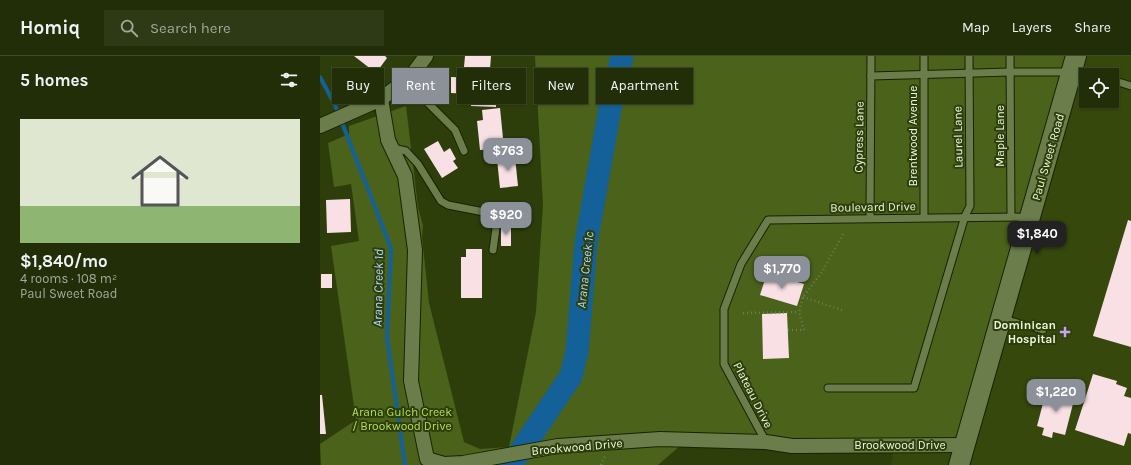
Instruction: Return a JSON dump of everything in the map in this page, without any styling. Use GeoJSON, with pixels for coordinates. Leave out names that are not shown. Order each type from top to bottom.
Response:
{"type":"FeatureCollection","features":[{"type":"Feature","properties":{"kind":"street"},"geometry":{"type":"LineString","coordinates":[[417,68],[426,56]]}},
{"type":"Feature","properties":{"kind":"street","name":"Paul Sweet Road"},"geometry":{"type":"LineString","coordinates":[[959,465],[1031,217],[1078,68]]}},
{"type":"Feature","properties":{"kind":"street"},"geometry":{"type":"LineString","coordinates":[[384,97],[392,90]]}},
{"type":"Feature","properties":{"kind":"street"},"geometry":{"type":"LineString","coordinates":[[320,126],[370,104]]}},
{"type":"Feature","properties":{"kind":"street","name":"Brookwood Drive"},"geometry":{"type":"LineString","coordinates":[[382,104],[388,140],[405,176],[415,250],[411,381],[427,459],[444,464],[463,463],[558,446],[660,439],[766,442],[792,446],[966,445]]}},
{"type":"Feature","properties":{"kind":"lane","name":"Cypress Lane"},"geometry":{"type":"LineString","coordinates":[[870,218],[871,56]]}},
{"type":"Feature","properties":{"kind":"lane","name":"Brentwood Avenue"},"geometry":{"type":"LineString","coordinates":[[924,56],[924,217]]}},
{"type":"Feature","properties":{"kind":"lane","name":"Laurel Lane"},"geometry":{"type":"LineString","coordinates":[[828,388],[914,388],[965,216],[970,206],[969,56]]}},
{"type":"Feature","properties":{"kind":"lane","name":"Maple Lane"},"geometry":{"type":"LineString","coordinates":[[1010,56],[1011,217]]}},
{"type":"Feature","properties":{"kind":"lane"},"geometry":{"type":"LineString","coordinates":[[871,76],[1010,72],[1078,68]]}},
{"type":"Feature","properties":{"kind":"lane"},"geometry":{"type":"LineString","coordinates":[[1119,82],[1131,86]]}},
{"type":"Feature","properties":{"kind":"lane"},"geometry":{"type":"LineString","coordinates":[[429,104],[456,130],[464,151]]}},
{"type":"Feature","properties":{"kind":"lane"},"geometry":{"type":"LineString","coordinates":[[393,148],[406,151],[418,164],[441,201],[448,205],[484,212],[493,218],[496,228],[493,250]]}},
{"type":"Feature","properties":{"kind":"lane","name":"Boulevard Drive"},"geometry":{"type":"LineString","coordinates":[[741,264],[768,220],[965,216],[1031,217]]}},
{"type":"Feature","properties":{"kind":"lane","name":"Plateau Drive"},"geometry":{"type":"LineString","coordinates":[[741,264],[724,309],[724,364],[766,442]]}},
{"type":"Feature","properties":{"kind":"lane"},"geometry":{"type":"LineString","coordinates":[[1002,318],[1043,330]]}},
{"type":"Feature","properties":{"kind":"path"},"geometry":{"type":"LineString","coordinates":[[788,330],[804,330],[799,312],[803,298],[822,272],[843,234]]}},
{"type":"Feature","properties":{"kind":"path"},"geometry":{"type":"LineString","coordinates":[[803,298],[842,310]]}},
{"type":"Feature","properties":{"kind":"path"},"geometry":{"type":"LineString","coordinates":[[743,313],[799,312]]}},
{"type":"Feature","properties":{"kind":"shaded area","name":"Dominican Hospital"},"geometry":{"type":"Polygon","coordinates":[[[1080,56],[1131,56],[1131,465],[891,465],[894,448],[1080,56]]]}},
{"type":"Feature","properties":{"kind":"green space","name":"Arana Gulch Creek / Brookwood Drive"},"geometry":{"type":"Polygon","coordinates":[[[535,56],[1080,56],[964,447],[681,445],[658,465],[321,465],[320,444],[356,420],[331,246],[359,241],[351,184],[334,187],[328,143],[349,134],[349,126],[406,106],[418,207],[423,226],[422,237],[429,303],[464,442],[480,449],[509,447],[536,312],[543,205],[538,104],[588,104],[588,68],[536,68],[535,56]]]}},
{"type":"Feature","properties":{"kind":"building"},"geometry":{"type":"Polygon","coordinates":[[[354,56],[385,56],[387,58],[380,68],[370,68],[354,56]]]}},
{"type":"Feature","properties":{"kind":"building"},"geometry":{"type":"Polygon","coordinates":[[[465,56],[491,56],[490,68],[464,67],[465,56]]]}},
{"type":"Feature","properties":{"kind":"building"},"geometry":{"type":"Polygon","coordinates":[[[451,77],[457,77],[457,93],[451,93],[451,77]]]}},
{"type":"Feature","properties":{"kind":"building"},"geometry":{"type":"Polygon","coordinates":[[[471,104],[496,104],[496,107],[471,106],[471,104]]]}},
{"type":"Feature","properties":{"kind":"building"},"geometry":{"type":"Polygon","coordinates":[[[500,108],[504,148],[480,150],[477,121],[483,120],[482,110],[500,108]]]}},
{"type":"Feature","properties":{"kind":"building"},"geometry":{"type":"Polygon","coordinates":[[[438,141],[444,152],[450,148],[456,159],[453,161],[458,168],[442,178],[424,149],[438,141]]]}},
{"type":"Feature","properties":{"kind":"building"},"geometry":{"type":"Polygon","coordinates":[[[515,157],[518,186],[500,188],[497,159],[515,157]]]}},
{"type":"Feature","properties":{"kind":"building"},"geometry":{"type":"Polygon","coordinates":[[[350,199],[351,232],[327,233],[326,200],[350,199]]]}},
{"type":"Feature","properties":{"kind":"building"},"geometry":{"type":"Polygon","coordinates":[[[1128,220],[1131,221],[1131,347],[1093,336],[1128,220]]]}},
{"type":"Feature","properties":{"kind":"building"},"geometry":{"type":"Polygon","coordinates":[[[501,227],[511,227],[511,246],[501,246],[501,227]]]}},
{"type":"Feature","properties":{"kind":"building"},"geometry":{"type":"Polygon","coordinates":[[[466,249],[482,249],[482,298],[461,298],[461,257],[466,257],[466,249]]]}},
{"type":"Feature","properties":{"kind":"building"},"geometry":{"type":"Polygon","coordinates":[[[767,273],[804,284],[797,306],[760,295],[767,273]]]}},
{"type":"Feature","properties":{"kind":"building"},"geometry":{"type":"Polygon","coordinates":[[[321,274],[332,274],[332,288],[321,288],[321,274]]]}},
{"type":"Feature","properties":{"kind":"building"},"geometry":{"type":"Polygon","coordinates":[[[787,313],[789,358],[763,359],[762,314],[787,313]]]}},
{"type":"Feature","properties":{"kind":"building"},"geometry":{"type":"Polygon","coordinates":[[[1093,374],[1117,381],[1116,384],[1127,388],[1124,396],[1131,398],[1131,434],[1128,433],[1124,446],[1075,430],[1093,374]]]}},
{"type":"Feature","properties":{"kind":"building"},"geometry":{"type":"Polygon","coordinates":[[[1047,388],[1075,396],[1065,435],[1053,432],[1052,438],[1042,435],[1044,428],[1037,426],[1047,388]]]}},
{"type":"Feature","properties":{"kind":"building"},"geometry":{"type":"Polygon","coordinates":[[[320,395],[322,395],[326,434],[320,434],[320,395]]]}},
{"type":"Feature","properties":{"kind":"waterway","name":"Arana Creek 1c"},"geometry":{"type":"LineString","coordinates":[[507,465],[520,452],[571,376],[577,352],[586,243],[610,108],[622,56]]}},
{"type":"Feature","properties":{"kind":"waterway","name":"Arana Creek 1d"},"geometry":{"type":"LineString","coordinates":[[320,77],[335,105],[391,248],[387,337],[405,465]]}},
{"type":"Feature","properties":{"kind":"place","name":"Dominican Hospital"},"geometry":{"type":"Point","coordinates":[1065,332]}}]}
